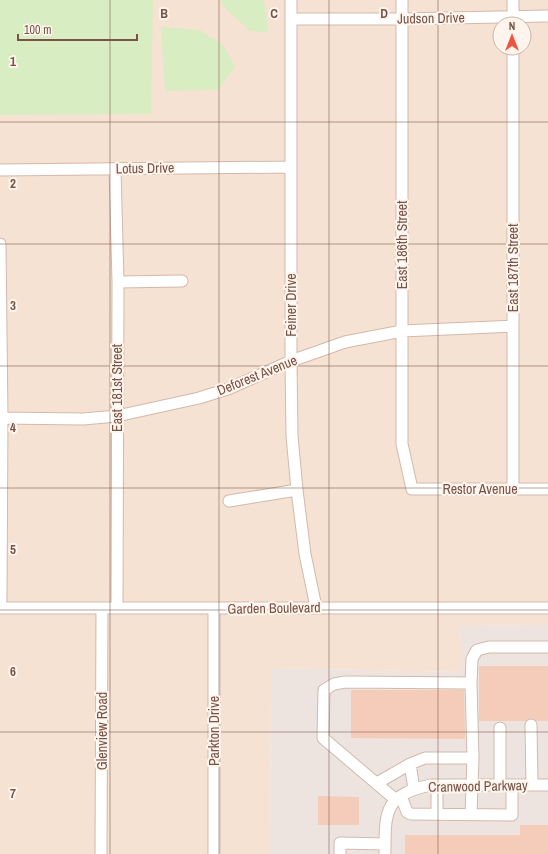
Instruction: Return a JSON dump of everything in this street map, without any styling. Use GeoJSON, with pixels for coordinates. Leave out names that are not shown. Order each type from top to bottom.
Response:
{"type":"FeatureCollection","features":[{"type":"Feature","properties":{"kind":"street","name":"Feiner Drive"},"geometry":{"type":"LineString","coordinates":[[291,0],[292,436],[305,554],[316,607]]}},
{"type":"Feature","properties":{"kind":"street","name":"East 186th Street"},"geometry":{"type":"LineString","coordinates":[[402,0],[402,444],[412,489]]}},
{"type":"Feature","properties":{"kind":"street"},"geometry":{"type":"LineString","coordinates":[[513,0],[513,16]]}},
{"type":"Feature","properties":{"kind":"street","name":"Judson Drive"},"geometry":{"type":"LineString","coordinates":[[532,18],[548,16]]}},
{"type":"Feature","properties":{"kind":"street","name":"Judson Drive"},"geometry":{"type":"LineString","coordinates":[[291,19],[492,20]]}},
{"type":"Feature","properties":{"kind":"street","name":"East 187th Street"},"geometry":{"type":"LineString","coordinates":[[513,56],[513,489]]}},
{"type":"Feature","properties":{"kind":"street","name":"Lotus Drive"},"geometry":{"type":"LineString","coordinates":[[0,170],[291,166]]}},
{"type":"Feature","properties":{"kind":"street","name":"East 181st Street"},"geometry":{"type":"LineString","coordinates":[[115,169],[118,282],[117,608]]}},
{"type":"Feature","properties":{"kind":"street"},"geometry":{"type":"LineString","coordinates":[[0,244],[0,603]]}},
{"type":"Feature","properties":{"kind":"street"},"geometry":{"type":"LineString","coordinates":[[118,282],[182,281]]}},
{"type":"Feature","properties":{"kind":"street","name":"Deforest Avenue"},"geometry":{"type":"LineString","coordinates":[[1,418],[83,419],[117,416],[198,398],[228,389],[291,361],[345,342],[402,331],[513,326]]}},
{"type":"Feature","properties":{"kind":"street","name":"Restor Avenue"},"geometry":{"type":"LineString","coordinates":[[412,489],[548,489]]}},
{"type":"Feature","properties":{"kind":"street"},"geometry":{"type":"LineString","coordinates":[[229,500],[297,490]]}},
{"type":"Feature","properties":{"kind":"street","name":"Garden Boulevard"},"geometry":{"type":"LineString","coordinates":[[0,608],[548,608]]}},
{"type":"Feature","properties":{"kind":"street","name":"Glenview Road"},"geometry":{"type":"LineString","coordinates":[[101,854],[102,608]]}},
{"type":"Feature","properties":{"kind":"street","name":"Parkton Drive"},"geometry":{"type":"LineString","coordinates":[[214,608],[214,854]]}},
{"type":"Feature","properties":{"kind":"street"},"geometry":{"type":"LineString","coordinates":[[471,814],[473,758],[471,683],[472,659],[476,650],[489,647],[548,647]]}},
{"type":"Feature","properties":{"kind":"street"},"geometry":{"type":"LineString","coordinates":[[471,683],[345,682],[334,684],[324,690],[323,738],[377,783],[399,798],[407,812],[410,814],[512,815],[512,785]]}},
{"type":"Feature","properties":{"kind":"street"},"geometry":{"type":"LineString","coordinates":[[531,725],[532,785]]}},
{"type":"Feature","properties":{"kind":"street"},"geometry":{"type":"LineString","coordinates":[[500,728],[500,785]]}},
{"type":"Feature","properties":{"kind":"street"},"geometry":{"type":"LineString","coordinates":[[377,783],[410,764],[425,758],[473,758]]}},
{"type":"Feature","properties":{"kind":"street"},"geometry":{"type":"LineString","coordinates":[[410,764],[414,789]]}},
{"type":"Feature","properties":{"kind":"street"},"geometry":{"type":"LineString","coordinates":[[437,785],[437,814]]}},
{"type":"Feature","properties":{"kind":"street","name":"Cranwood Parkway"},"geometry":{"type":"LineString","coordinates":[[399,798],[414,789],[437,785],[548,785]]}},
{"type":"Feature","properties":{"kind":"street"},"geometry":{"type":"LineString","coordinates":[[340,854],[340,843],[385,849],[385,822],[390,806],[399,798]]}},
{"type":"Feature","properties":{"kind":"shaded area"},"geometry":{"type":"Polygon","coordinates":[[[0,0],[548,0],[548,625],[460,626],[463,672],[271,668],[270,854],[0,854],[0,0]]]}},
{"type":"Feature","properties":{"kind":"shaded area"},"geometry":{"type":"Polygon","coordinates":[[[548,625],[548,854],[270,854],[271,668],[462,672],[460,626],[548,625]]]}},
{"type":"Feature","properties":{"kind":"green space"},"geometry":{"type":"Polygon","coordinates":[[[0,0],[153,0],[151,114],[0,115],[0,0]]]}},
{"type":"Feature","properties":{"kind":"green space"},"geometry":{"type":"Polygon","coordinates":[[[220,0],[264,0],[268,32],[250,31],[225,8],[220,0]]]}},
{"type":"Feature","properties":{"kind":"green space"},"geometry":{"type":"Polygon","coordinates":[[[161,27],[200,30],[223,45],[235,67],[218,90],[165,91],[161,27]]]}},
{"type":"Feature","properties":{"kind":"building"},"geometry":{"type":"Polygon","coordinates":[[[479,666],[548,666],[548,721],[537,721],[531,718],[526,721],[479,721],[479,666]]]}},
{"type":"Feature","properties":{"kind":"building"},"geometry":{"type":"Polygon","coordinates":[[[351,690],[464,690],[465,739],[351,738],[351,690]]]}},
{"type":"Feature","properties":{"kind":"building"},"geometry":{"type":"Polygon","coordinates":[[[318,796],[359,797],[359,825],[318,825],[318,796]]]}},
{"type":"Feature","properties":{"kind":"building"},"geometry":{"type":"Polygon","coordinates":[[[520,825],[548,825],[548,854],[405,854],[405,835],[520,835],[520,825]]]}}]}
